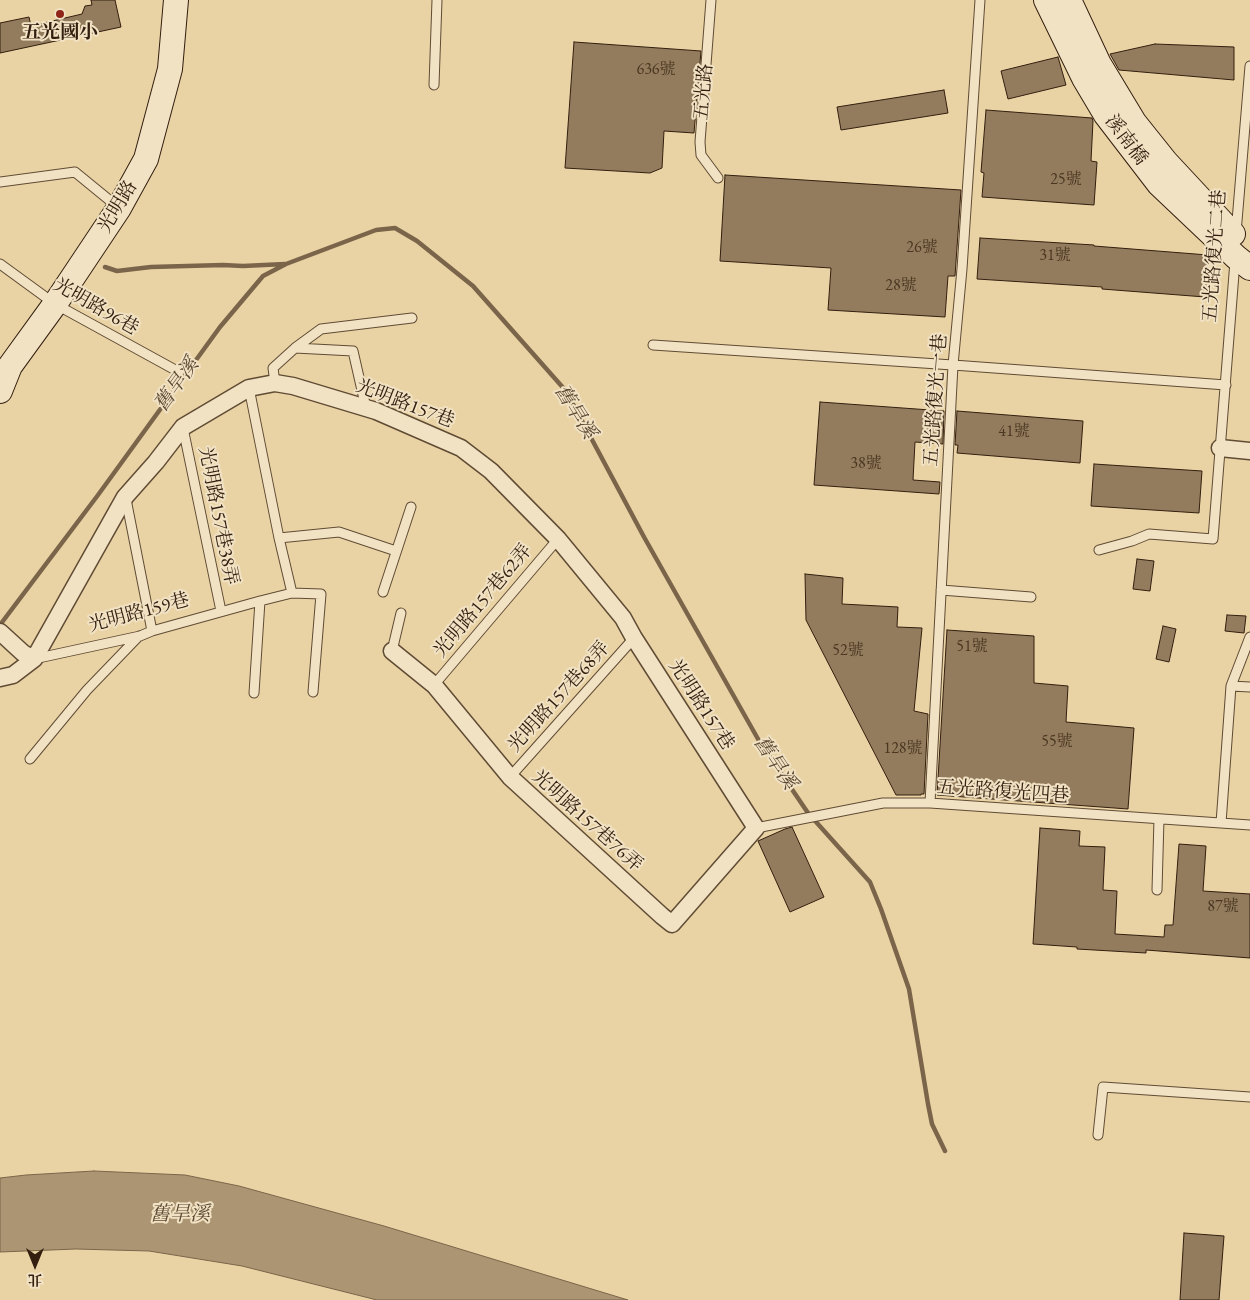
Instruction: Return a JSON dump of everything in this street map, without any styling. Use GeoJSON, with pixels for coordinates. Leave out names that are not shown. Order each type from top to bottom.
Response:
{"type":"FeatureCollection","features":[{"type":"Feature","properties":{"kind":"main road","name":"光明路"},"geometry":{"type":"LineString","coordinates":[[0,391],[10,366],[55,304],[119,208],[146,159],[170,69],[176,0]]}},
{"type":"Feature","properties":{"kind":"main road","name":"溪南橋"},"geometry":{"type":"LineString","coordinates":[[1046,0],[1084,78],[1106,115],[1159,184],[1243,253]]}},
{"type":"Feature","properties":{"kind":"main road","name":"溪南橋"},"geometry":{"type":"LineString","coordinates":[[1068,0],[1099,64],[1134,122],[1243,253]]}},
{"type":"Feature","properties":{"kind":"street","name":"光明路157巷"},"geometry":{"type":"LineString","coordinates":[[28,656],[125,497],[156,462],[183,427],[249,388],[275,383],[293,386],[376,411],[462,448],[492,471],[558,539],[623,618],[756,828]]}},
{"type":"Feature","properties":{"kind":"street"},"geometry":{"type":"LineString","coordinates":[[1220,448],[1250,451]]}},
{"type":"Feature","properties":{"kind":"street"},"geometry":{"type":"LineString","coordinates":[[0,632],[28,656]]}},
{"type":"Feature","properties":{"kind":"street","name":"光明路157巷76弄"},"geometry":{"type":"LineString","coordinates":[[392,651],[434,685],[510,778],[672,924],[756,828]]}},
{"type":"Feature","properties":{"kind":"street","name":"光明路159巷"},"geometry":{"type":"LineString","coordinates":[[0,678],[13,675],[28,656]]}},
{"type":"Feature","properties":{"kind":"lane"},"geometry":{"type":"LineString","coordinates":[[434,85],[437,0]]}},
{"type":"Feature","properties":{"kind":"lane","name":"五光路"},"geometry":{"type":"LineString","coordinates":[[711,0],[700,142],[701,155],[718,178]]}},
{"type":"Feature","properties":{"kind":"lane","name":"五光路復光一巷"},"geometry":{"type":"LineString","coordinates":[[930,802],[953,365],[962,270],[980,0]]}},
{"type":"Feature","properties":{"kind":"lane","name":"五光路復光二巷"},"geometry":{"type":"LineString","coordinates":[[1099,550],[1149,534],[1213,539],[1226,385],[1243,253],[1250,66]]}},
{"type":"Feature","properties":{"kind":"lane"},"geometry":{"type":"LineString","coordinates":[[0,182],[75,172],[119,208]]}},
{"type":"Feature","properties":{"kind":"lane","name":"光明路96巷"},"geometry":{"type":"LineString","coordinates":[[0,264],[55,304],[179,372]]}},
{"type":"Feature","properties":{"kind":"lane"},"geometry":{"type":"LineString","coordinates":[[275,383],[272,368],[321,329],[412,318]]}},
{"type":"Feature","properties":{"kind":"lane"},"geometry":{"type":"LineString","coordinates":[[652,346],[1226,385]]}},
{"type":"Feature","properties":{"kind":"lane"},"geometry":{"type":"LineString","coordinates":[[295,348],[353,351],[366,408]]}},
{"type":"Feature","properties":{"kind":"lane"},"geometry":{"type":"LineString","coordinates":[[249,388],[292,594]]}},
{"type":"Feature","properties":{"kind":"lane","name":"光明路157巷38弄"},"geometry":{"type":"LineString","coordinates":[[183,427],[221,611]]}},
{"type":"Feature","properties":{"kind":"lane"},"geometry":{"type":"LineString","coordinates":[[125,497],[152,631]]}},
{"type":"Feature","properties":{"kind":"lane"},"geometry":{"type":"LineString","coordinates":[[383,592],[411,508]]}},
{"type":"Feature","properties":{"kind":"lane"},"geometry":{"type":"LineString","coordinates":[[279,538],[339,532],[396,551]]}},
{"type":"Feature","properties":{"kind":"lane","name":"光明路157巷62弄"},"geometry":{"type":"LineString","coordinates":[[434,685],[558,539]]}},
{"type":"Feature","properties":{"kind":"lane"},"geometry":{"type":"LineString","coordinates":[[941,590],[1031,597]]}},
{"type":"Feature","properties":{"kind":"lane","name":"光明路159巷"},"geometry":{"type":"LineString","coordinates":[[28,656],[140,636],[221,611],[292,594],[321,594],[313,692]]}},
{"type":"Feature","properties":{"kind":"lane"},"geometry":{"type":"LineString","coordinates":[[254,693],[260,601]]}},
{"type":"Feature","properties":{"kind":"lane"},"geometry":{"type":"LineString","coordinates":[[392,651],[401,613]]}},
{"type":"Feature","properties":{"kind":"lane"},"geometry":{"type":"LineString","coordinates":[[30,759],[87,690],[140,636]]}},
{"type":"Feature","properties":{"kind":"lane"},"geometry":{"type":"LineString","coordinates":[[1221,823],[1232,686],[1250,637]]}},
{"type":"Feature","properties":{"kind":"lane","name":"光明路157巷68弄"},"geometry":{"type":"LineString","coordinates":[[510,778],[634,638]]}},
{"type":"Feature","properties":{"kind":"lane"},"geometry":{"type":"LineString","coordinates":[[1232,686],[1250,687]]}},
{"type":"Feature","properties":{"kind":"lane","name":"五光路復光四巷"},"geometry":{"type":"LineString","coordinates":[[756,828],[883,803],[930,802],[1250,825]]}},
{"type":"Feature","properties":{"kind":"lane"},"geometry":{"type":"LineString","coordinates":[[1157,890],[1159,819]]}},
{"type":"Feature","properties":{"kind":"lane"},"geometry":{"type":"LineString","coordinates":[[1098,1135],[1102,1087],[1250,1097]]}},
{"type":"Feature","properties":{"kind":"water","name":"舊旱溪"},"geometry":{"type":"Polygon","coordinates":[[[94,1171],[185,1175],[239,1186],[384,1226],[628,1300],[377,1300],[242,1266],[149,1251],[76,1249],[0,1252],[0,1178],[94,1171]]]}},
{"type":"Feature","properties":{"kind":"building","name":"五光國小"},"geometry":{"type":"Polygon","coordinates":[[[91,0],[115,0],[121,27],[0,53],[0,23],[29,17],[31,26],[82,14],[85,6],[92,5],[91,0]]]}},
{"type":"Feature","properties":{"kind":"building"},"geometry":{"type":"Polygon","coordinates":[[[574,42],[701,51],[694,133],[664,131],[662,168],[650,173],[565,168],[574,42]]]}},
{"type":"Feature","properties":{"kind":"building"},"geometry":{"type":"Polygon","coordinates":[[[1155,44],[1234,47],[1234,80],[1119,70],[1110,54],[1155,44]]]}},
{"type":"Feature","properties":{"kind":"building"},"geometry":{"type":"Polygon","coordinates":[[[1058,57],[1066,85],[1008,99],[1001,71],[1058,57]]]}},
{"type":"Feature","properties":{"kind":"building"},"geometry":{"type":"Polygon","coordinates":[[[944,90],[948,113],[841,130],[837,107],[944,90]]]}},
{"type":"Feature","properties":{"kind":"building"},"geometry":{"type":"Polygon","coordinates":[[[986,110],[1092,118],[1091,161],[1097,162],[1094,205],[982,197],[984,173],[981,172],[986,110]]]}},
{"type":"Feature","properties":{"kind":"building"},"geometry":{"type":"Polygon","coordinates":[[[725,175],[961,190],[955,276],[948,276],[945,317],[828,310],[831,268],[720,261],[725,175]]]}},
{"type":"Feature","properties":{"kind":"building"},"geometry":{"type":"Polygon","coordinates":[[[980,238],[1208,255],[1205,297],[1102,289],[1102,287],[977,279],[980,238]]]}},
{"type":"Feature","properties":{"kind":"building"},"geometry":{"type":"Polygon","coordinates":[[[820,402],[944,411],[943,444],[915,442],[913,480],[940,482],[939,494],[814,485],[820,402]]]}},
{"type":"Feature","properties":{"kind":"building"},"geometry":{"type":"Polygon","coordinates":[[[957,411],[1083,421],[1080,463],[957,453],[958,445],[955,445],[957,411]]]}},
{"type":"Feature","properties":{"kind":"building"},"geometry":{"type":"Polygon","coordinates":[[[1094,464],[1202,471],[1199,513],[1091,506],[1094,464]]]}},
{"type":"Feature","properties":{"kind":"building"},"geometry":{"type":"Polygon","coordinates":[[[1137,559],[1154,561],[1150,591],[1133,589],[1137,559]]]}},
{"type":"Feature","properties":{"kind":"building"},"geometry":{"type":"Polygon","coordinates":[[[805,574],[843,578],[842,604],[898,607],[897,627],[922,628],[914,711],[928,714],[924,794],[896,795],[806,620],[805,574]]]}},
{"type":"Feature","properties":{"kind":"building"},"geometry":{"type":"Polygon","coordinates":[[[1227,615],[1246,616],[1244,633],[1225,631],[1227,615]]]}},
{"type":"Feature","properties":{"kind":"building"},"geometry":{"type":"Polygon","coordinates":[[[1163,626],[1176,629],[1169,662],[1156,659],[1163,626]]]}},
{"type":"Feature","properties":{"kind":"building"},"geometry":{"type":"Polygon","coordinates":[[[947,630],[1034,636],[1034,683],[1068,686],[1066,722],[1134,728],[1128,809],[937,795],[947,630]]]}},
{"type":"Feature","properties":{"kind":"building"},"geometry":{"type":"Polygon","coordinates":[[[792,827],[824,897],[790,912],[758,841],[792,827]]]}},
{"type":"Feature","properties":{"kind":"building"},"geometry":{"type":"Polygon","coordinates":[[[1040,828],[1080,831],[1079,846],[1105,847],[1103,890],[1117,891],[1115,934],[1164,937],[1165,925],[1173,925],[1179,844],[1206,846],[1203,891],[1250,894],[1250,958],[1146,950],[1146,953],[1077,949],[1077,947],[1033,944],[1040,828]]]}},
{"type":"Feature","properties":{"kind":"building"},"geometry":{"type":"Polygon","coordinates":[[[1184,1233],[1224,1236],[1219,1300],[1180,1300],[1184,1233]]]}},
{"type":"Feature","properties":{"kind":"waterway","name":"舊旱溪"},"geometry":{"type":"LineString","coordinates":[[0,625],[98,495],[220,327],[263,276],[286,264],[376,230],[395,228],[417,241],[473,286],[566,391],[644,537],[758,739],[808,813],[870,882],[909,989],[932,1124],[945,1151]]}},
{"type":"Feature","properties":{"kind":"waterway"},"geometry":{"type":"LineString","coordinates":[[105,267],[117,271],[151,267],[285,264]]}},
{"type":"Feature","properties":{"kind":"place","name":"五光國小"},"geometry":{"type":"Point","coordinates":[60,14]}}]}
